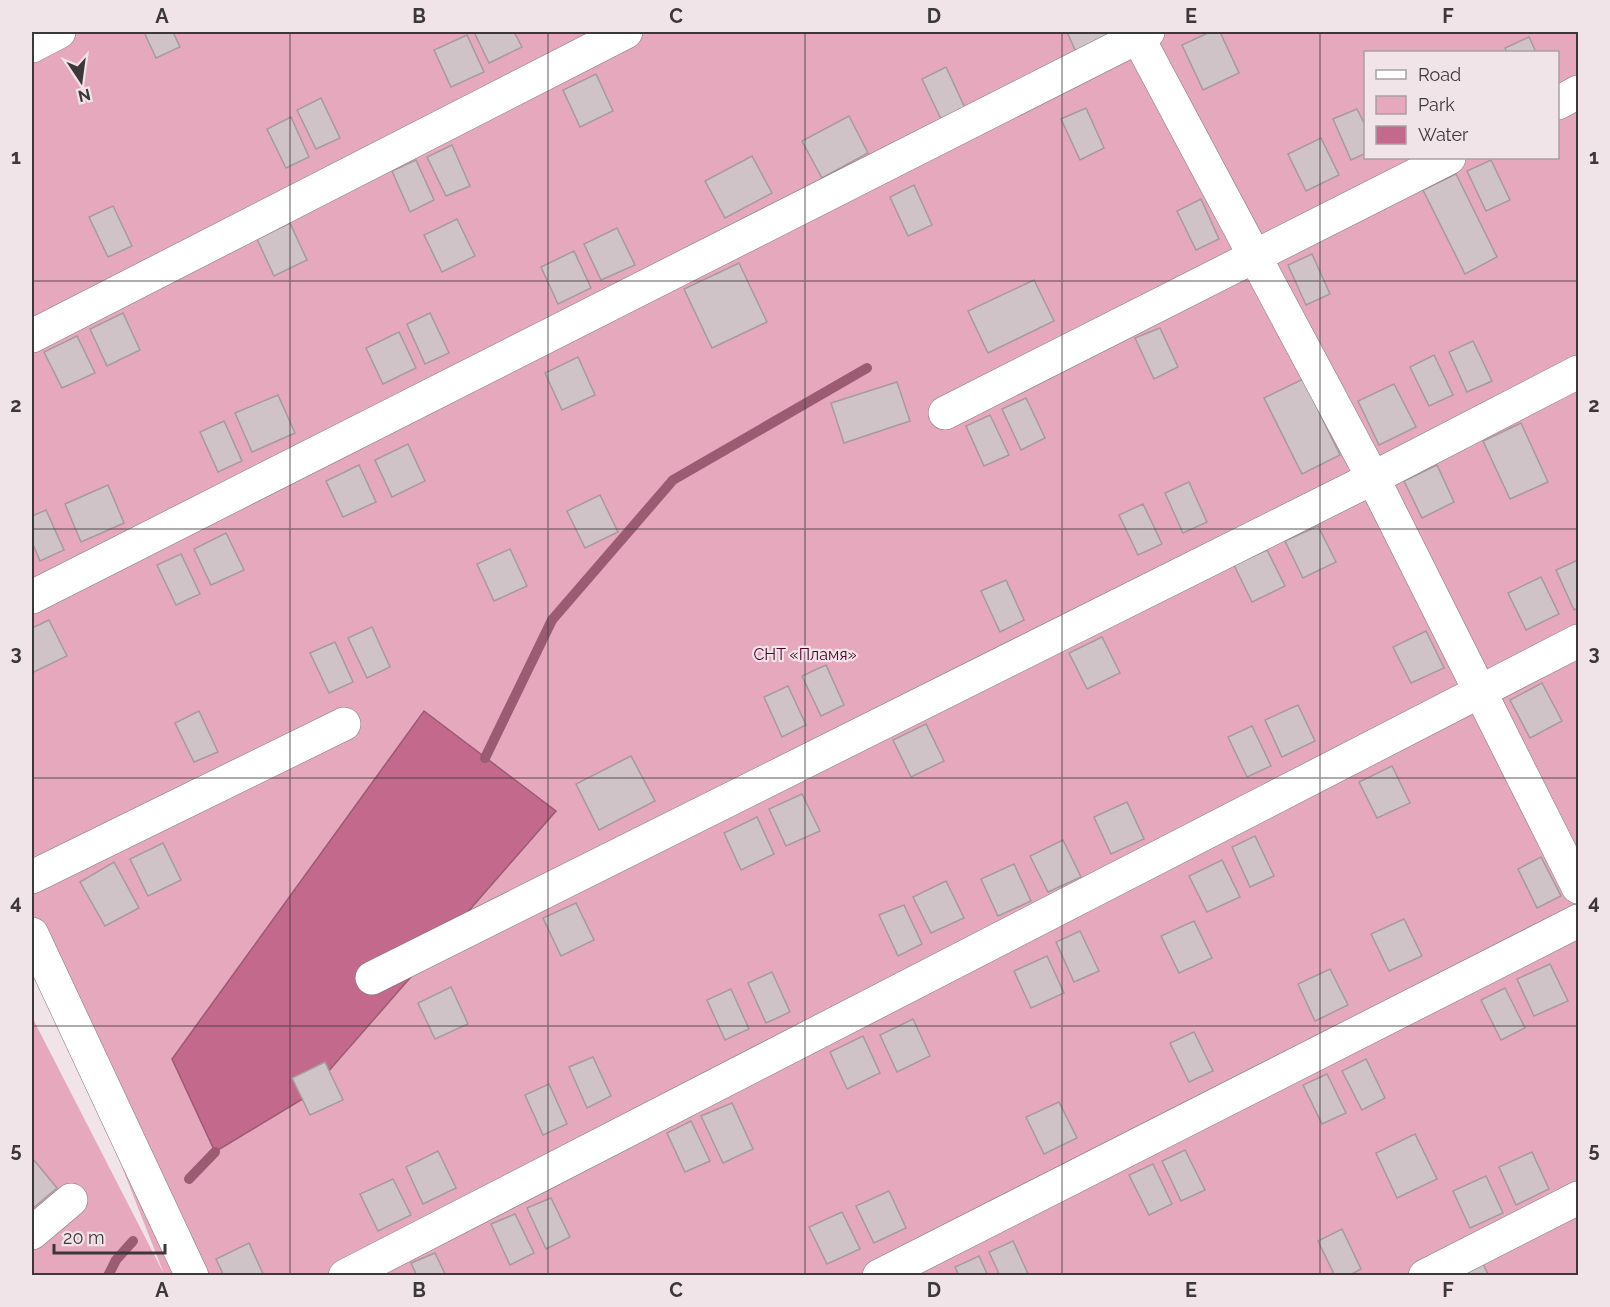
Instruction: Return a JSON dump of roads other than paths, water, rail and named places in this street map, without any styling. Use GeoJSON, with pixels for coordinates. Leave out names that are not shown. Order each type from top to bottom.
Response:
{"type":"FeatureCollection","features":[{"type":"Feature","properties":{"kind":"street"},"geometry":{"type":"LineString","coordinates":[[32,46],[59,32]]}},
{"type":"Feature","properties":{"kind":"street"},"geometry":{"type":"LineString","coordinates":[[32,336],[627,32]]}},
{"type":"Feature","properties":{"kind":"street"},"geometry":{"type":"LineString","coordinates":[[32,597],[1140,33],[1373,478],[1578,887]]}},
{"type":"Feature","properties":{"kind":"street"},"geometry":{"type":"LineString","coordinates":[[1559,102],[1578,92]]}},
{"type":"Feature","properties":{"kind":"street"},"geometry":{"type":"LineString","coordinates":[[945,413],[1447,159]]}},
{"type":"Feature","properties":{"kind":"street"},"geometry":{"type":"LineString","coordinates":[[372,978],[1373,478],[1578,372]]}},
{"type":"Feature","properties":{"kind":"street"},"geometry":{"type":"LineString","coordinates":[[345,1275],[1578,641]]}},
{"type":"Feature","properties":{"kind":"street"},"geometry":{"type":"LineString","coordinates":[[32,877],[344,724]]}},
{"type":"Feature","properties":{"kind":"street"},"geometry":{"type":"LineString","coordinates":[[879,1275],[1578,921]]}},
{"type":"Feature","properties":{"kind":"street"},"geometry":{"type":"LineString","coordinates":[[32,934],[192,1275]]}},
{"type":"Feature","properties":{"kind":"street"},"geometry":{"type":"LineString","coordinates":[[1425,1275],[1578,1198]]}},
{"type":"Feature","properties":{"kind":"street"},"geometry":{"type":"LineString","coordinates":[[32,1233],[71,1200]]}},
{"type":"Feature","properties":{"kind":"water"},"geometry":{"type":"Polygon","coordinates":[[[424,711],[556,811],[306,1097],[215,1152],[172,1059],[424,711]]]}},
{"type":"Feature","properties":{"kind":"waterway"},"geometry":{"type":"LineString","coordinates":[[485,758],[552,620],[673,480],[867,368]]}},
{"type":"Feature","properties":{"kind":"waterway"},"geometry":{"type":"LineString","coordinates":[[189,1179],[215,1152]]}},
{"type":"Feature","properties":{"kind":"waterway"},"geometry":{"type":"LineString","coordinates":[[108,1276],[116,1260],[133,1241]]}},
{"type":"Feature","properties":{"kind":"park label","name":"СНТ «Пламя»"},"geometry":{"type":"Point","coordinates":[805,654]}}]}
